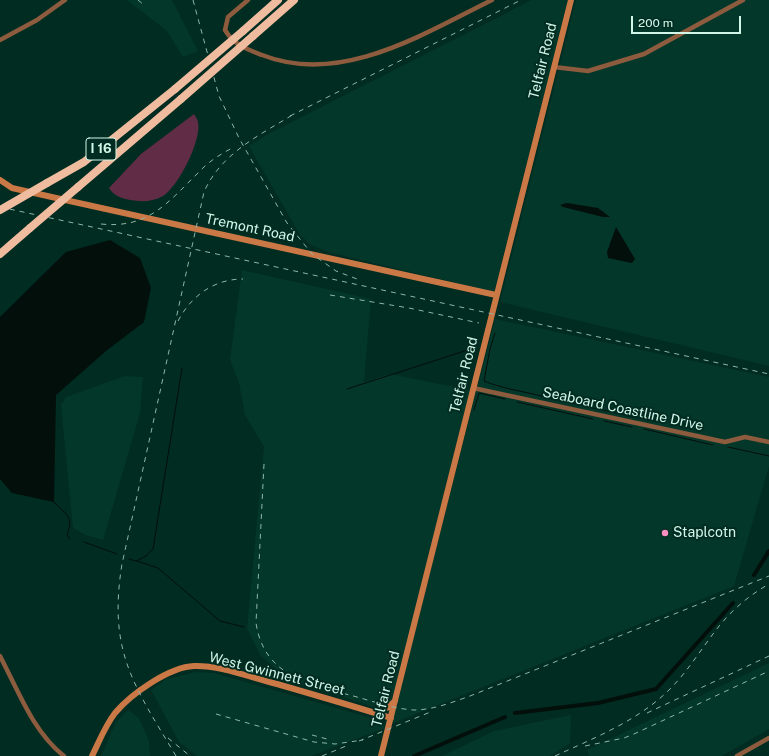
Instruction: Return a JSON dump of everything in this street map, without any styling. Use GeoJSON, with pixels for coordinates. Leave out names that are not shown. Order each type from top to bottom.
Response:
{"type":"FeatureCollection","features":[{"type":"Feature","properties":{"kind":"highway","name":"I 16"},"geometry":{"type":"LineString","coordinates":[[0,210],[84,162],[175,89],[278,0]]}},
{"type":"Feature","properties":{"kind":"highway","name":"I 16"},"geometry":{"type":"LineString","coordinates":[[0,254],[294,0]]}},
{"type":"Feature","properties":{"kind":"street"},"geometry":{"type":"LineString","coordinates":[[0,40],[37,20],[65,0]]}},
{"type":"Feature","properties":{"kind":"street"},"geometry":{"type":"LineString","coordinates":[[248,0],[228,18],[226,30],[231,39],[238,45],[252,51],[278,60],[305,65],[322,64],[364,57],[403,44],[492,0]]}},
{"type":"Feature","properties":{"kind":"street","name":"Telfair Road"},"geometry":{"type":"LineString","coordinates":[[381,756],[571,0]]}},
{"type":"Feature","properties":{"kind":"street"},"geometry":{"type":"LineString","coordinates":[[554,67],[588,71],[636,56],[743,0]]}},
{"type":"Feature","properties":{"kind":"street","name":"Tremont Road"},"geometry":{"type":"LineString","coordinates":[[0,180],[12,188],[496,295]]}},
{"type":"Feature","properties":{"kind":"street","name":"Seaboard Coastline Drive"},"geometry":{"type":"LineString","coordinates":[[473,388],[719,441],[725,442],[745,437],[769,442]]}},
{"type":"Feature","properties":{"kind":"street"},"geometry":{"type":"LineString","coordinates":[[0,656],[38,728],[52,747],[64,756]]}},
{"type":"Feature","properties":{"kind":"street","name":"West Gwinnett Street"},"geometry":{"type":"LineString","coordinates":[[92,756],[109,723],[122,706],[159,678],[176,670],[193,666],[208,667],[253,678],[391,716]]}},
{"type":"Feature","properties":{"kind":"street"},"geometry":{"type":"LineString","coordinates":[[388,730],[383,720],[376,712],[387,708],[395,701]]}},
{"type":"Feature","properties":{"kind":"street"},"geometry":{"type":"LineString","coordinates":[[738,756],[769,738]]}},
{"type":"Feature","properties":{"kind":"shaded area"},"geometry":{"type":"Polygon","coordinates":[[[127,0],[172,0],[198,51],[183,57],[167,31],[127,0]]]}},
{"type":"Feature","properties":{"kind":"shaded area"},"geometry":{"type":"Polygon","coordinates":[[[532,0],[568,0],[494,292],[328,252],[311,245],[300,235],[249,146],[268,134],[532,0]]]}},
{"type":"Feature","properties":{"kind":"shaded area"},"geometry":{"type":"Polygon","coordinates":[[[576,0],[769,0],[769,366],[500,302],[576,0]]]}},
{"type":"Feature","properties":{"kind":"shaded area"},"geometry":{"type":"Polygon","coordinates":[[[194,114],[198,122],[198,130],[193,151],[182,173],[169,191],[159,198],[134,201],[115,195],[111,191],[109,188],[141,154],[194,114]]]}},
{"type":"Feature","properties":{"kind":"shaded area"},"geometry":{"type":"Polygon","coordinates":[[[567,203],[598,208],[610,217],[603,217],[560,205],[567,203]]]}},
{"type":"Feature","properties":{"kind":"shaded area"},"geometry":{"type":"Polygon","coordinates":[[[616,227],[635,259],[632,263],[608,258],[607,252],[616,227]]]}},
{"type":"Feature","properties":{"kind":"shaded area"},"geometry":{"type":"Polygon","coordinates":[[[110,240],[140,258],[151,288],[144,322],[106,351],[56,395],[54,502],[12,493],[0,479],[0,317],[66,252],[110,240]]]}},
{"type":"Feature","properties":{"kind":"shaded area"},"geometry":{"type":"Polygon","coordinates":[[[242,270],[371,299],[364,382],[390,374],[470,390],[395,690],[391,701],[384,707],[374,707],[289,681],[261,656],[247,628],[264,447],[245,415],[239,383],[230,360],[242,270]]]}},
{"type":"Feature","properties":{"kind":"shaded area"},"geometry":{"type":"Polygon","coordinates":[[[495,319],[769,377],[769,466],[734,586],[391,724],[495,319]]]}},
{"type":"Feature","properties":{"kind":"shaded area"},"geometry":{"type":"Polygon","coordinates":[[[125,376],[143,377],[140,413],[103,540],[85,535],[73,528],[61,405],[66,397],[125,376]]]}},
{"type":"Feature","properties":{"kind":"shaded area"},"geometry":{"type":"Polygon","coordinates":[[[769,663],[769,729],[722,756],[590,756],[587,750],[769,663]]]}},
{"type":"Feature","properties":{"kind":"shaded area"},"geometry":{"type":"Polygon","coordinates":[[[196,672],[214,673],[382,721],[385,728],[311,756],[197,756],[179,742],[151,690],[166,679],[196,672]]]}},
{"type":"Feature","properties":{"kind":"shaded area"},"geometry":{"type":"Polygon","coordinates":[[[128,710],[139,718],[149,741],[150,756],[101,756],[116,722],[128,710]]]}},
{"type":"Feature","properties":{"kind":"shaded area"},"geometry":{"type":"Polygon","coordinates":[[[571,715],[570,743],[550,756],[442,756],[494,731],[571,715]]]}},
{"type":"Feature","properties":{"kind":"waterway"},"geometry":{"type":"LineString","coordinates":[[495,333],[490,349],[484,381],[501,387],[552,399]]}},
{"type":"Feature","properties":{"kind":"waterway"},"geometry":{"type":"LineString","coordinates":[[347,389],[477,347]]}},
{"type":"Feature","properties":{"kind":"waterway"},"geometry":{"type":"LineString","coordinates":[[129,559],[136,561],[146,556],[153,549],[182,368]]}},
{"type":"Feature","properties":{"kind":"waterway"},"geometry":{"type":"LineString","coordinates":[[474,410],[479,393],[505,399]]}},
{"type":"Feature","properties":{"kind":"waterway"},"geometry":{"type":"LineString","coordinates":[[562,401],[633,417]]}},
{"type":"Feature","properties":{"kind":"waterway"},"geometry":{"type":"LineString","coordinates":[[517,402],[593,419]]}},
{"type":"Feature","properties":{"kind":"waterway"},"geometry":{"type":"LineString","coordinates":[[644,419],[657,422]]}},
{"type":"Feature","properties":{"kind":"waterway"},"geometry":{"type":"LineString","coordinates":[[604,421],[632,427]]}},
{"type":"Feature","properties":{"kind":"waterway"},"geometry":{"type":"LineString","coordinates":[[644,429],[713,445]]}},
{"type":"Feature","properties":{"kind":"waterway"},"geometry":{"type":"LineString","coordinates":[[728,447],[769,456]]}},
{"type":"Feature","properties":{"kind":"waterway"},"geometry":{"type":"LineString","coordinates":[[54,502],[68,516],[70,523],[67,535],[70,539]]}},
{"type":"Feature","properties":{"kind":"waterway"},"geometry":{"type":"LineString","coordinates":[[84,542],[117,554]]}},
{"type":"Feature","properties":{"kind":"waterway"},"geometry":{"type":"LineString","coordinates":[[754,575],[769,551]]}},
{"type":"Feature","properties":{"kind":"waterway"},"geometry":{"type":"LineString","coordinates":[[137,561],[158,568],[220,621],[244,627]]}},
{"type":"Feature","properties":{"kind":"waterway"},"geometry":{"type":"LineString","coordinates":[[515,713],[598,703],[656,689],[733,603]]}},
{"type":"Feature","properties":{"kind":"waterway"},"geometry":{"type":"LineString","coordinates":[[414,756],[505,717]]}},
{"type":"Feature","properties":{"kind":"railway"},"geometry":{"type":"LineString","coordinates":[[138,0],[144,5]]}},
{"type":"Feature","properties":{"kind":"railway"},"geometry":{"type":"LineString","coordinates":[[193,0],[219,96],[239,138],[287,223],[312,254],[336,271],[357,279]]}},
{"type":"Feature","properties":{"kind":"railway"},"geometry":{"type":"LineString","coordinates":[[290,116],[521,0]]}},
{"type":"Feature","properties":{"kind":"railway"},"geometry":{"type":"LineString","coordinates":[[176,756],[147,708],[136,687],[128,666],[118,621],[122,564],[204,192],[211,178],[220,166],[231,156],[243,146],[294,114]]}},
{"type":"Feature","properties":{"kind":"railway"},"geometry":{"type":"LineString","coordinates":[[101,224],[118,224],[145,218],[167,203],[207,164],[234,147]]}},
{"type":"Feature","properties":{"kind":"railway"},"geometry":{"type":"LineString","coordinates":[[0,207],[769,374]]}},
{"type":"Feature","properties":{"kind":"railway"},"geometry":{"type":"LineString","coordinates":[[178,321],[183,312],[204,291],[222,282],[243,279]]}},
{"type":"Feature","properties":{"kind":"railway"},"geometry":{"type":"LineString","coordinates":[[330,295],[409,308],[479,323]]}},
{"type":"Feature","properties":{"kind":"railway"},"geometry":{"type":"LineString","coordinates":[[264,464],[256,623],[261,641],[269,656],[280,667],[293,676],[308,683],[392,707],[421,710],[457,701],[769,576]]}},
{"type":"Feature","properties":{"kind":"railway"},"geometry":{"type":"LineString","coordinates":[[555,756],[630,720],[657,700],[670,689],[683,674],[720,625],[731,613],[749,597],[769,584]]}},
{"type":"Feature","properties":{"kind":"railway"},"geometry":{"type":"LineString","coordinates":[[647,713],[769,656]]}},
{"type":"Feature","properties":{"kind":"railway"},"geometry":{"type":"LineString","coordinates":[[585,746],[624,738],[634,734],[769,671]]}},
{"type":"Feature","properties":{"kind":"railway"},"geometry":{"type":"LineString","coordinates":[[359,741],[433,711]]}},
{"type":"Feature","properties":{"kind":"railway"},"geometry":{"type":"LineString","coordinates":[[216,714],[314,742],[335,744],[363,740]]}},
{"type":"Feature","properties":{"kind":"railway"},"geometry":{"type":"LineString","coordinates":[[312,735],[327,739]]}},
{"type":"Feature","properties":{"kind":"railway"},"geometry":{"type":"LineString","coordinates":[[168,738],[190,756]]}},
{"type":"Feature","properties":{"kind":"railway"},"geometry":{"type":"LineString","coordinates":[[322,756],[346,746]]}},
{"type":"Feature","properties":{"kind":"place","name":"Staplcotn"},"geometry":{"type":"Point","coordinates":[665,533]}}]}
